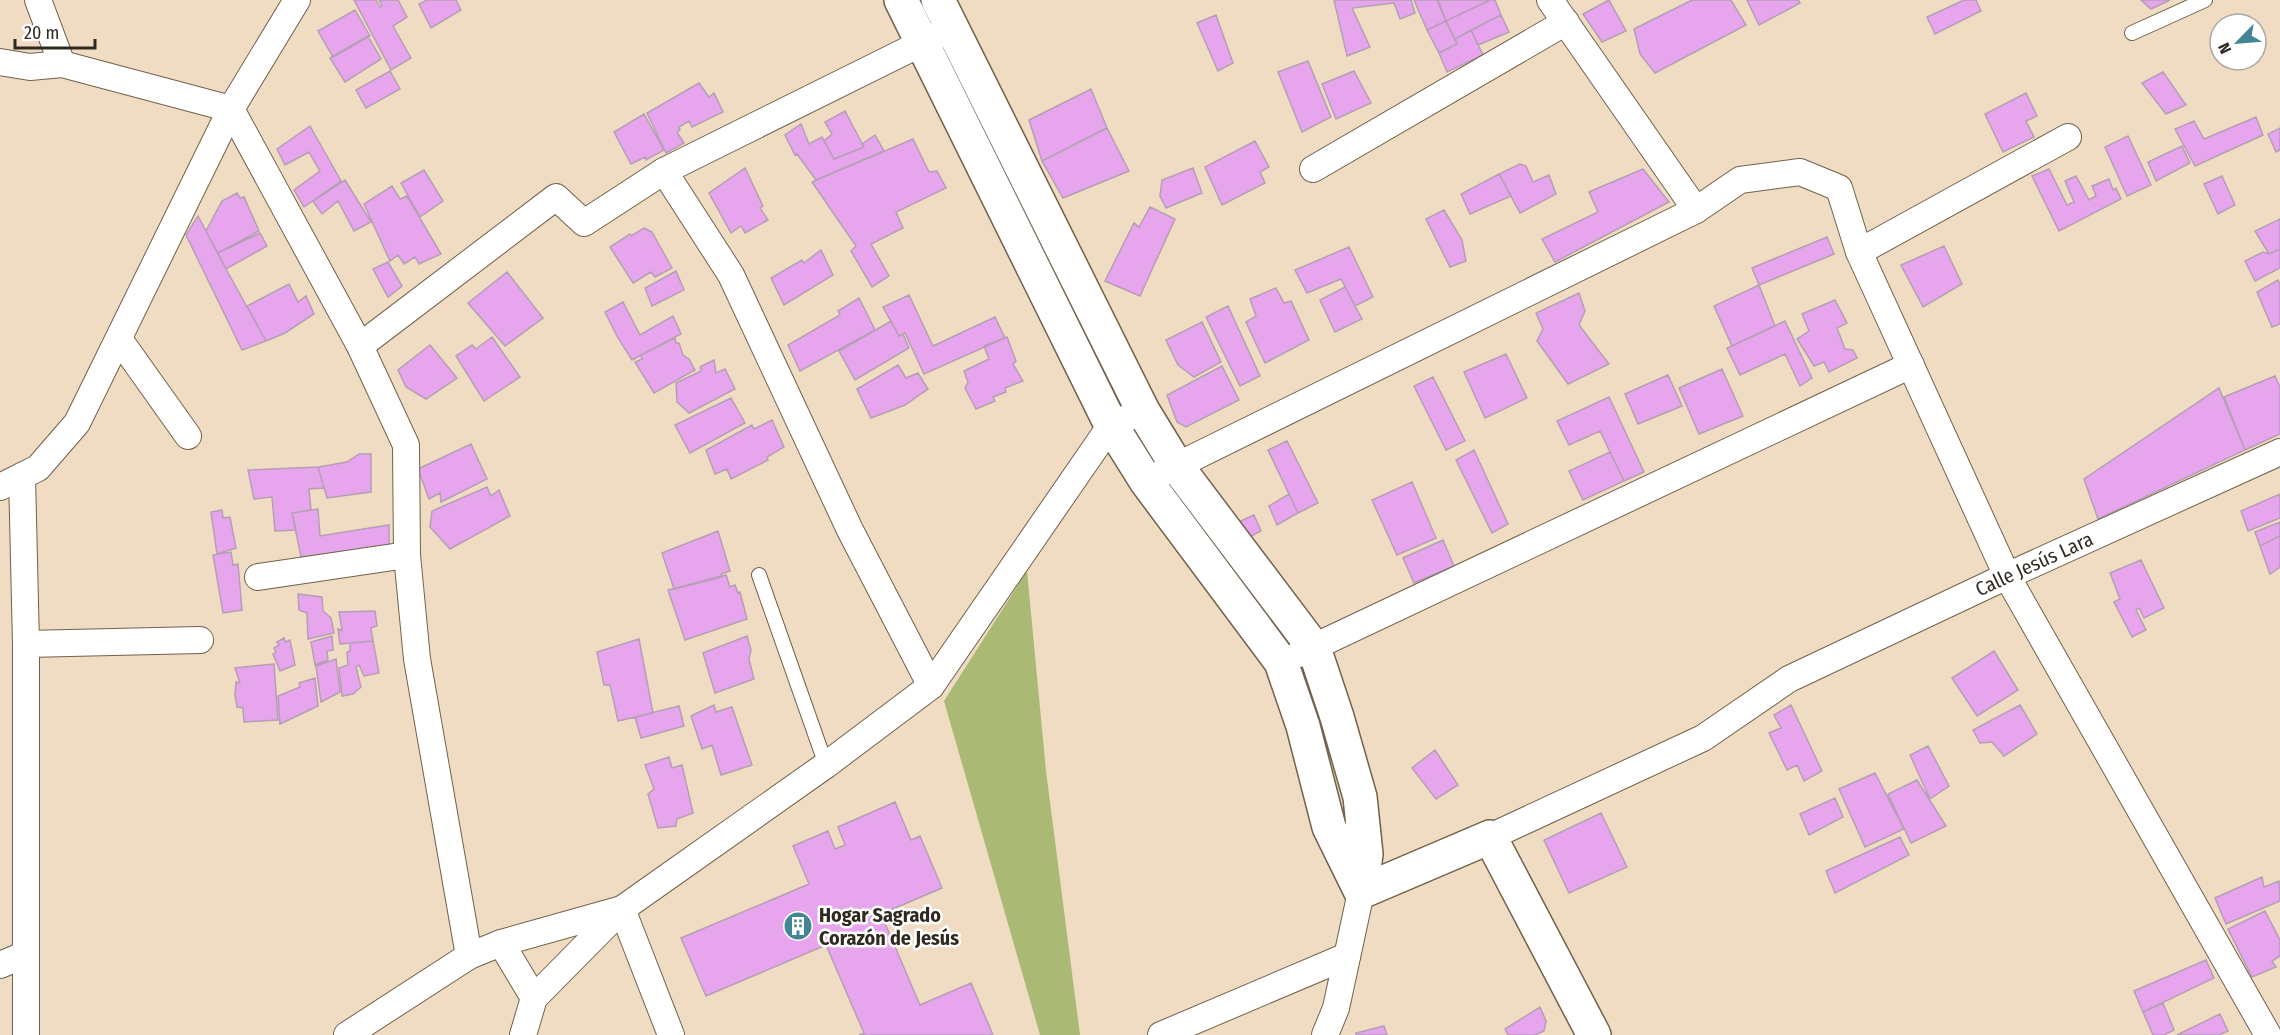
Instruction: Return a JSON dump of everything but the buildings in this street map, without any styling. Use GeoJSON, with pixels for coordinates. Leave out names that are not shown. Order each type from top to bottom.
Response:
{"type":"FeatureCollection","features":[{"type":"Feature","properties":{"kind":"street"},"geometry":{"type":"LineString","coordinates":[[38,0],[62,64]]}},
{"type":"Feature","properties":{"kind":"street"},"geometry":{"type":"LineString","coordinates":[[26,1035],[26,644],[11,482],[38,468],[77,423],[231,109],[297,0]]}},
{"type":"Feature","properties":{"kind":"street"},"geometry":{"type":"LineString","coordinates":[[901,0],[1111,425],[1146,481],[1281,662],[1304,726],[1329,827],[1361,892]]}},
{"type":"Feature","properties":{"kind":"street"},"geometry":{"type":"LineString","coordinates":[[1550,0],[1696,210]]}},
{"type":"Feature","properties":{"kind":"street"},"geometry":{"type":"LineString","coordinates":[[360,346],[556,197],[584,223],[664,171],[922,43],[945,14],[1143,411],[1176,465],[1314,648],[1338,717],[1360,797],[1366,854],[1361,892],[1336,1008],[1325,1035]]}},
{"type":"Feature","properties":{"kind":"street"},"geometry":{"type":"LineString","coordinates":[[1313,169],[1566,22]]}},
{"type":"Feature","properties":{"kind":"street"},"geometry":{"type":"LineString","coordinates":[[0,62],[30,67],[62,64],[231,109],[360,346],[406,445],[407,555],[417,659],[469,956]]}},
{"type":"Feature","properties":{"kind":"street"},"geometry":{"type":"LineString","coordinates":[[1859,252],[2068,137]]}},
{"type":"Feature","properties":{"kind":"street"},"geometry":{"type":"LineString","coordinates":[[664,171],[731,275],[850,530],[931,686]]}},
{"type":"Feature","properties":{"kind":"street"},"geometry":{"type":"LineString","coordinates":[[1146,481],[1696,210],[1740,180],[1800,172],[1839,188],[1859,252],[2007,576],[2268,1035]]}},
{"type":"Feature","properties":{"kind":"street"},"geometry":{"type":"LineString","coordinates":[[119,339],[188,436]]}},
{"type":"Feature","properties":{"kind":"street"},"geometry":{"type":"LineString","coordinates":[[1281,662],[1911,365]]}},
{"type":"Feature","properties":{"kind":"street"},"geometry":{"type":"LineString","coordinates":[[523,1035],[534,998],[622,909],[826,765],[931,686],[1111,425],[1143,411]]}},
{"type":"Feature","properties":{"kind":"street","name":"Calle Jesús Lara"},"geometry":{"type":"LineString","coordinates":[[1490,837],[1703,738],[1790,679],[2007,576],[2280,452]]}},
{"type":"Feature","properties":{"kind":"street"},"geometry":{"type":"LineString","coordinates":[[258,576],[407,555]]}},
{"type":"Feature","properties":{"kind":"street"},"geometry":{"type":"LineString","coordinates":[[26,644],[200,640]]}},
{"type":"Feature","properties":{"kind":"street"},"geometry":{"type":"LineString","coordinates":[[1361,892],[1490,837],[1594,1035]]}},
{"type":"Feature","properties":{"kind":"street"},"geometry":{"type":"LineString","coordinates":[[347,1035],[469,956],[501,943],[622,909]]}},
{"type":"Feature","properties":{"kind":"street"},"geometry":{"type":"LineString","coordinates":[[622,909],[671,1035]]}},
{"type":"Feature","properties":{"kind":"street"},"geometry":{"type":"LineString","coordinates":[[501,943],[534,998]]}},
{"type":"Feature","properties":{"kind":"street"},"geometry":{"type":"LineString","coordinates":[[0,965],[26,954]]}},
{"type":"Feature","properties":{"kind":"street"},"geometry":{"type":"LineString","coordinates":[[1161,1035],[1347,956]]}},
{"type":"Feature","properties":{"kind":"lane"},"geometry":{"type":"LineString","coordinates":[[2132,33],[2205,0]]}},
{"type":"Feature","properties":{"kind":"lane"},"geometry":{"type":"LineString","coordinates":[[759,575],[826,765]]}},
{"type":"Feature","properties":{"kind":"green space"},"geometry":{"type":"Polygon","coordinates":[[[1027,571],[1046,771],[1080,1035],[1040,1035],[944,701],[1027,571]]]}},
{"type":"Feature","properties":{"kind":"place","name":"Hogar Sagrado Corazón de Jesús"},"geometry":{"type":"Point","coordinates":[798,926]}}]}
